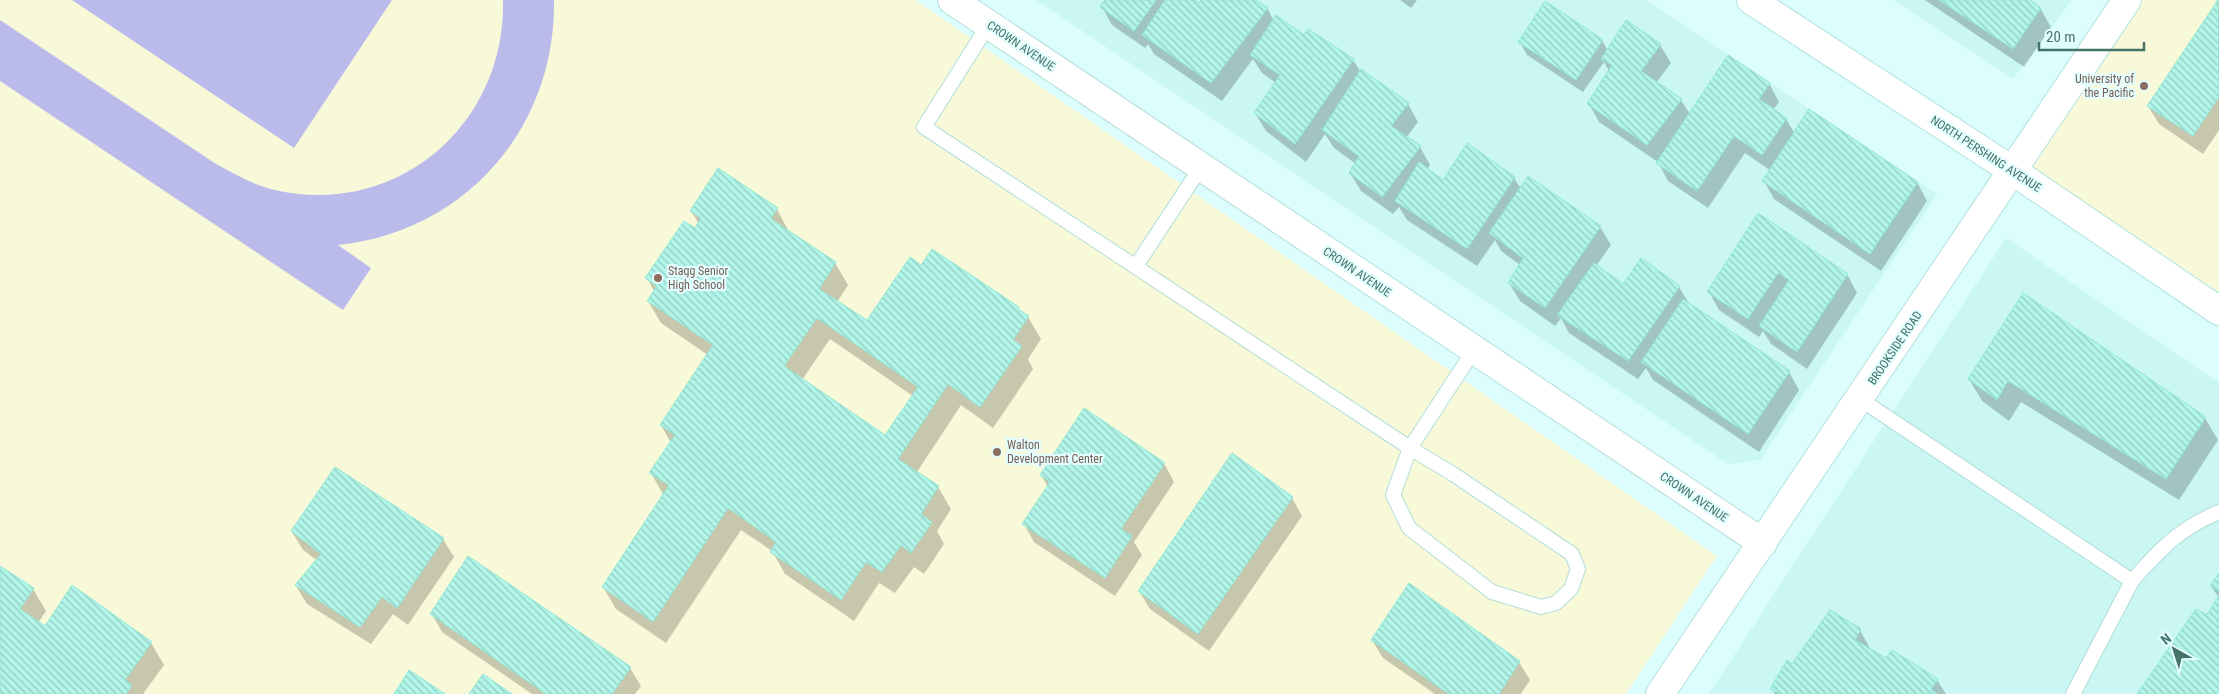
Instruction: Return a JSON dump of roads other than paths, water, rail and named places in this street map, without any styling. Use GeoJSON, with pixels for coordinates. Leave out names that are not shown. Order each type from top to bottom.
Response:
{"type":"FeatureCollection","features":[{"type":"Feature","properties":{"kind":"street","name":"CROWN AVENUE"},"geometry":{"type":"LineString","coordinates":[[952,0],[1763,543]]}},
{"type":"Feature","properties":{"kind":"street","name":"NORTH PERSHING AVENUE"},"geometry":{"type":"LineString","coordinates":[[1751,0],[2013,171],[2219,310]]}},
{"type":"Feature","properties":{"kind":"street","name":"BROOKSIDE ROAD"},"geometry":{"type":"LineString","coordinates":[[1660,694],[2127,0]]}},
{"type":"Feature","properties":{"kind":"lane"},"geometry":{"type":"LineString","coordinates":[[989,24],[924,128],[1410,448],[1453,474],[1572,554],[1578,569],[1571,589],[1556,603],[1541,607],[1492,592],[1409,528],[1393,496],[1410,448],[1474,350]]}},
{"type":"Feature","properties":{"kind":"lane"},"geometry":{"type":"LineString","coordinates":[[1136,266],[1201,167]]}},
{"type":"Feature","properties":{"kind":"lane"},"geometry":{"type":"LineString","coordinates":[[1860,399],[2132,581]]}},
{"type":"Feature","properties":{"kind":"lane"},"geometry":{"type":"LineString","coordinates":[[2073,694],[2132,581],[2168,543],[2197,521],[2219,512]]}},
{"type":"Feature","properties":{"kind":"place","name":"University of the Pacific"},"geometry":{"type":"Point","coordinates":[2144,86]}},
{"type":"Feature","properties":{"kind":"place","name":"Stagg Senior High School"},"geometry":{"type":"Point","coordinates":[658,278]}},
{"type":"Feature","properties":{"kind":"place","name":"Walton Development Center"},"geometry":{"type":"Point","coordinates":[997,452]}}]}
